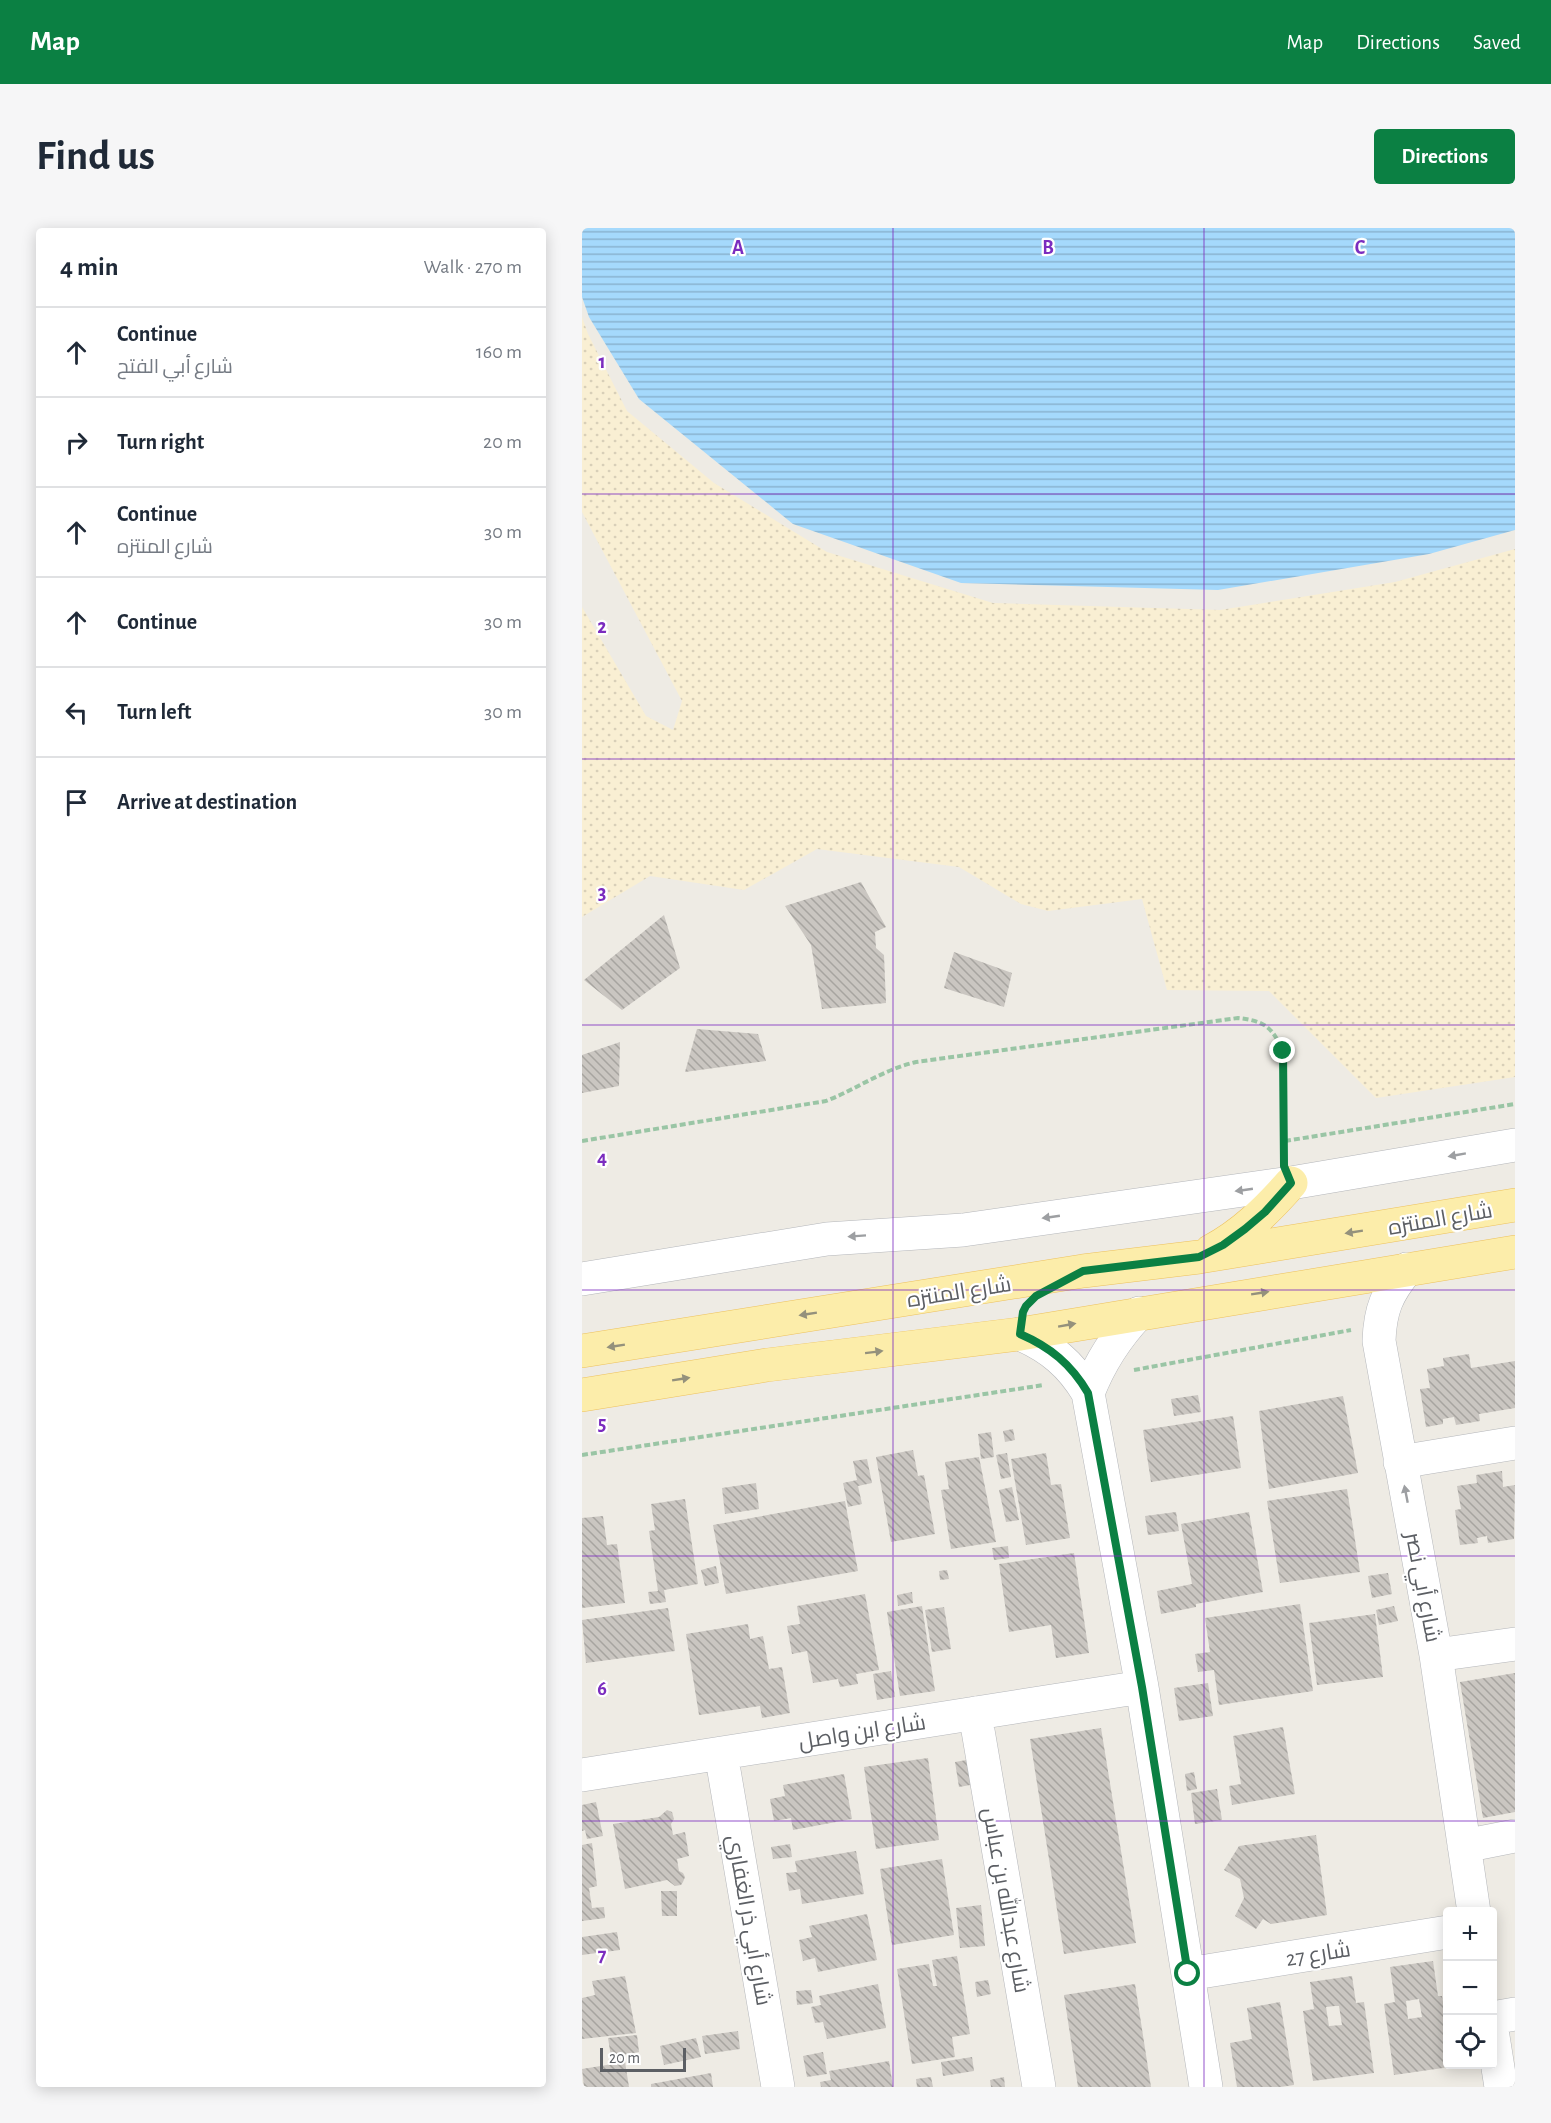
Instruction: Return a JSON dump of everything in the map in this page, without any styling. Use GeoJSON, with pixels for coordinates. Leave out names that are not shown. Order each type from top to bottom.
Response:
{"type":"FeatureCollection","features":[{"type":"Feature","properties":{"kind":"main road"},"geometry":{"type":"LineString","coordinates":[[1199,1257],[1223,1245],[1245,1229],[1265,1212],[1291,1183]]}},
{"type":"Feature","properties":{"kind":"main road","name":"شارع المنتزه"},"geometry":{"type":"LineString","coordinates":[[582,1351],[1083,1271],[1199,1257],[1515,1205]]}},
{"type":"Feature","properties":{"kind":"main road","name":"شارع المنتزه"},"geometry":{"type":"LineString","coordinates":[[582,1395],[767,1365],[1020,1334],[1515,1252]]}},
{"type":"Feature","properties":{"kind":"main road"},"geometry":{"type":"LineString","coordinates":[[1020,1334],[1023,1312],[1031,1300],[1083,1271]]}},
{"type":"Feature","properties":{"kind":"main road"},"geometry":{"type":"LineString","coordinates":[[767,1365],[786,1348],[850,1333],[853,1328],[853,1316],[844,1309]]}},
{"type":"Feature","properties":{"kind":"street"},"geometry":{"type":"LineString","coordinates":[[582,1280],[826,1239],[963,1230],[1291,1183],[1515,1145]]}},
{"type":"Feature","properties":{"kind":"street","name":"شارع أبي نصر"},"geometry":{"type":"LineString","coordinates":[[1407,1269],[1394,1284],[1385,1302],[1380,1325],[1382,1362],[1436,1655],[1473,1907]]}},
{"type":"Feature","properties":{"kind":"street"},"geometry":{"type":"LineString","coordinates":[[1088,1384],[1112,1345],[1139,1313]]}},
{"type":"Feature","properties":{"kind":"street"},"geometry":{"type":"LineString","coordinates":[[1020,1334],[1038,1341],[1054,1352],[1088,1384],[1142,1687],[1206,2087]]}},
{"type":"Feature","properties":{"kind":"street"},"geometry":{"type":"LineString","coordinates":[[1400,1462],[1515,1443]]}},
{"type":"Feature","properties":{"kind":"street"},"geometry":{"type":"LineString","coordinates":[[1436,1655],[1515,1644]]}},
{"type":"Feature","properties":{"kind":"street","name":"شارع ابن واصل"},"geometry":{"type":"LineString","coordinates":[[582,1775],[1142,1687]]}},
{"type":"Feature","properties":{"kind":"street","name":"شارع عبدالله بن عباس"},"geometry":{"type":"LineString","coordinates":[[975,1713],[1039,2087]]}},
{"type":"Feature","properties":{"kind":"street","name":"شارع أبي ذر الغفاري"},"geometry":{"type":"LineString","coordinates":[[721,1753],[778,2087]]}},
{"type":"Feature","properties":{"kind":"street"},"geometry":{"type":"LineString","coordinates":[[1464,1846],[1515,1836]]}},
{"type":"Feature","properties":{"kind":"street","name":"شارع 27"},"geometry":{"type":"LineString","coordinates":[[1188,1974],[1443,1933]]}},
{"type":"Feature","properties":{"kind":"street"},"geometry":{"type":"LineString","coordinates":[[1497,2017],[1515,2014]]}},
{"type":"Feature","properties":{"kind":"street"},"geometry":{"type":"LineString","coordinates":[[1497,2062],[1501,2087]]}},
{"type":"Feature","properties":{"kind":"path"},"geometry":{"type":"LineString","coordinates":[[582,1142],[826,1101],[844,1094],[878,1074],[916,1062],[1238,1018],[1254,1020],[1268,1026],[1283,1051],[1284,1166],[1291,1183]]}},
{"type":"Feature","properties":{"kind":"path"},"geometry":{"type":"LineString","coordinates":[[1285,1142],[1515,1104]]}},
{"type":"Feature","properties":{"kind":"path"},"geometry":{"type":"LineString","coordinates":[[582,1455],[1088,1384],[1380,1325]]}},
{"type":"Feature","properties":{"kind":"sand"},"geometry":{"type":"Polygon","coordinates":[[[582,317],[588,334],[627,411],[714,483],[827,552],[993,603],[1220,610],[1395,582],[1515,549],[1515,1077],[1376,1098],[1269,991],[1167,990],[1142,899],[1048,911],[1021,904],[959,867],[817,849],[744,890],[650,876],[582,917],[582,607],[646,716],[673,730],[682,701],[582,512],[582,317]]]}},
{"type":"Feature","properties":{"kind":"water"},"geometry":{"type":"Polygon","coordinates":[[[582,228],[1515,228],[1515,530],[1429,554],[1218,590],[961,583],[793,524],[639,399],[589,317],[582,297],[582,228]]]}},
{"type":"Feature","properties":{"kind":"building"},"geometry":{"type":"Polygon","coordinates":[[[861,882],[886,927],[875,932],[876,948],[884,955],[886,1003],[822,1009],[811,945],[785,906],[861,882]]]}},
{"type":"Feature","properties":{"kind":"building"},"geometry":{"type":"Polygon","coordinates":[[[664,915],[680,968],[622,1010],[584,980],[664,915]]]}},
{"type":"Feature","properties":{"kind":"building"},"geometry":{"type":"Polygon","coordinates":[[[954,952],[1012,973],[1004,1007],[944,988],[954,952]]]}},
{"type":"Feature","properties":{"kind":"building"},"geometry":{"type":"Polygon","coordinates":[[[697,1029],[758,1034],[766,1061],[685,1072],[697,1029]]]}},
{"type":"Feature","properties":{"kind":"building"},"geometry":{"type":"Polygon","coordinates":[[[620,1042],[619,1086],[582,1093],[582,1055],[620,1042]]]}},
{"type":"Feature","properties":{"kind":"building"},"geometry":{"type":"Polygon","coordinates":[[[1469,1354],[1471,1368],[1515,1361],[1515,1408],[1479,1414],[1480,1421],[1456,1425],[1454,1417],[1443,1419],[1443,1424],[1426,1427],[1420,1389],[1430,1388],[1427,1369],[1444,1366],[1443,1358],[1469,1354]]]}},
{"type":"Feature","properties":{"kind":"building"},"geometry":{"type":"Polygon","coordinates":[[[1198,1395],[1201,1412],[1174,1416],[1171,1399],[1198,1395]]]}},
{"type":"Feature","properties":{"kind":"building"},"geometry":{"type":"Polygon","coordinates":[[[1343,1396],[1358,1473],[1269,1489],[1259,1411],[1343,1396]]]}},
{"type":"Feature","properties":{"kind":"building"},"geometry":{"type":"Polygon","coordinates":[[[1233,1416],[1241,1468],[1151,1482],[1143,1430],[1233,1416]]]}},
{"type":"Feature","properties":{"kind":"building"},"geometry":{"type":"Polygon","coordinates":[[[1013,1429],[1015,1440],[1005,1442],[1003,1431],[1013,1429]]]}},
{"type":"Feature","properties":{"kind":"building"},"geometry":{"type":"Polygon","coordinates":[[[991,1432],[994,1457],[981,1459],[978,1434],[991,1432]]]}},
{"type":"Feature","properties":{"kind":"building"},"geometry":{"type":"Polygon","coordinates":[[[913,1450],[918,1476],[924,1475],[935,1534],[891,1542],[876,1457],[913,1450]]]}},
{"type":"Feature","properties":{"kind":"building"},"geometry":{"type":"Polygon","coordinates":[[[1007,1453],[1011,1477],[1001,1479],[996,1455],[1007,1453]]]}},
{"type":"Feature","properties":{"kind":"building"},"geometry":{"type":"Polygon","coordinates":[[[1046,1453],[1051,1485],[1061,1484],[1070,1538],[1026,1545],[1011,1459],[1046,1453]]]}},
{"type":"Feature","properties":{"kind":"building"},"geometry":{"type":"Polygon","coordinates":[[[979,1457],[996,1542],[951,1549],[941,1490],[949,1489],[945,1462],[979,1457]]]}},
{"type":"Feature","properties":{"kind":"building"},"geometry":{"type":"Polygon","coordinates":[[[867,1459],[872,1483],[858,1486],[862,1504],[848,1507],[843,1483],[857,1480],[853,1461],[867,1459]]]}},
{"type":"Feature","properties":{"kind":"building"},"geometry":{"type":"Polygon","coordinates":[[[1502,1471],[1503,1487],[1515,1485],[1514,1539],[1488,1543],[1487,1536],[1477,1538],[1478,1543],[1460,1545],[1455,1510],[1461,1509],[1457,1486],[1477,1483],[1476,1475],[1502,1471]]]}},
{"type":"Feature","properties":{"kind":"building"},"geometry":{"type":"Polygon","coordinates":[[[756,1483],[759,1509],[725,1514],[722,1488],[756,1483]]]}},
{"type":"Feature","properties":{"kind":"building"},"geometry":{"type":"Polygon","coordinates":[[[1012,1487],[1019,1520],[1006,1522],[999,1490],[1012,1487]]]}},
{"type":"Feature","properties":{"kind":"building"},"geometry":{"type":"Polygon","coordinates":[[[1347,1489],[1360,1572],[1280,1583],[1267,1501],[1347,1489]]]}},
{"type":"Feature","properties":{"kind":"building"},"geometry":{"type":"Polygon","coordinates":[[[685,1499],[698,1584],[664,1590],[666,1602],[650,1604],[648,1592],[658,1591],[649,1531],[655,1530],[651,1504],[685,1499]]]}},
{"type":"Feature","properties":{"kind":"building"},"geometry":{"type":"Polygon","coordinates":[[[845,1501],[858,1571],[726,1594],[713,1525],[845,1501]]]}},
{"type":"Feature","properties":{"kind":"building"},"geometry":{"type":"Polygon","coordinates":[[[1176,1512],[1179,1531],[1148,1535],[1145,1516],[1176,1512]]]}},
{"type":"Feature","properties":{"kind":"building"},"geometry":{"type":"Polygon","coordinates":[[[1249,1512],[1263,1592],[1196,1604],[1196,1607],[1161,1614],[1157,1591],[1192,1584],[1181,1524],[1249,1512]]]}},
{"type":"Feature","properties":{"kind":"building"},"geometry":{"type":"Polygon","coordinates":[[[603,1516],[607,1545],[617,1544],[625,1603],[582,1608],[582,1518],[603,1516]]]}},
{"type":"Feature","properties":{"kind":"building"},"geometry":{"type":"Polygon","coordinates":[[[1008,1546],[1009,1558],[994,1560],[992,1548],[1008,1546]]]}},
{"type":"Feature","properties":{"kind":"building"},"geometry":{"type":"Polygon","coordinates":[[[1074,1553],[1089,1653],[1056,1658],[1051,1625],[1009,1632],[999,1564],[1074,1553]]]}},
{"type":"Feature","properties":{"kind":"building"},"geometry":{"type":"Polygon","coordinates":[[[716,1566],[719,1583],[705,1586],[701,1570],[716,1566]]]}},
{"type":"Feature","properties":{"kind":"building"},"geometry":{"type":"Polygon","coordinates":[[[947,1570],[949,1579],[940,1580],[939,1571],[947,1570]]]}},
{"type":"Feature","properties":{"kind":"building"},"geometry":{"type":"Polygon","coordinates":[[[1388,1573],[1392,1594],[1372,1598],[1368,1576],[1388,1573]]]}},
{"type":"Feature","properties":{"kind":"building"},"geometry":{"type":"Polygon","coordinates":[[[912,1592],[913,1603],[898,1606],[897,1595],[912,1592]]]}},
{"type":"Feature","properties":{"kind":"building"},"geometry":{"type":"Polygon","coordinates":[[[865,1594],[879,1670],[856,1674],[858,1684],[840,1687],[838,1679],[813,1683],[807,1651],[792,1654],[787,1626],[800,1624],[797,1606],[865,1594]]]}},
{"type":"Feature","properties":{"kind":"building"},"geometry":{"type":"Polygon","coordinates":[[[1300,1604],[1313,1691],[1219,1705],[1214,1670],[1198,1672],[1195,1654],[1210,1652],[1205,1618],[1300,1604]]]}},
{"type":"Feature","properties":{"kind":"building"},"geometry":{"type":"Polygon","coordinates":[[[922,1606],[935,1691],[900,1696],[887,1612],[922,1606]]]}},
{"type":"Feature","properties":{"kind":"building"},"geometry":{"type":"Polygon","coordinates":[[[1394,1606],[1398,1621],[1379,1625],[1376,1610],[1394,1606]]]}},
{"type":"Feature","properties":{"kind":"building"},"geometry":{"type":"Polygon","coordinates":[[[944,1607],[951,1649],[932,1652],[925,1610],[944,1607]]]}},
{"type":"Feature","properties":{"kind":"building"},"geometry":{"type":"Polygon","coordinates":[[[668,1608],[675,1651],[586,1663],[582,1620],[668,1608]]]}},
{"type":"Feature","properties":{"kind":"building"},"geometry":{"type":"Polygon","coordinates":[[[1375,1614],[1383,1677],[1317,1685],[1309,1623],[1375,1614]]]}},
{"type":"Feature","properties":{"kind":"building"},"geometry":{"type":"Polygon","coordinates":[[[748,1624],[750,1639],[763,1636],[769,1669],[782,1667],[790,1713],[762,1718],[760,1706],[699,1715],[686,1634],[748,1624]]]}},
{"type":"Feature","properties":{"kind":"building"},"geometry":{"type":"Polygon","coordinates":[[[891,1671],[895,1697],[877,1700],[873,1674],[891,1671]]]}},
{"type":"Feature","properties":{"kind":"building"},"geometry":{"type":"Polygon","coordinates":[[[1515,1673],[1515,1812],[1483,1818],[1460,1682],[1515,1673]]]}},
{"type":"Feature","properties":{"kind":"building"},"geometry":{"type":"Polygon","coordinates":[[[1208,1683],[1213,1716],[1179,1721],[1174,1688],[1208,1683]]]}},
{"type":"Feature","properties":{"kind":"building"},"geometry":{"type":"Polygon","coordinates":[[[1283,1727],[1295,1794],[1232,1805],[1229,1786],[1241,1784],[1233,1736],[1283,1727]]]}},
{"type":"Feature","properties":{"kind":"building"},"geometry":{"type":"Polygon","coordinates":[[[1101,1728],[1136,1943],[1064,1954],[1030,1739],[1101,1728]]]}},
{"type":"Feature","properties":{"kind":"building"},"geometry":{"type":"Polygon","coordinates":[[[928,1758],[939,1840],[876,1849],[864,1767],[928,1758]]]}},
{"type":"Feature","properties":{"kind":"building"},"geometry":{"type":"Polygon","coordinates":[[[972,1759],[976,1784],[959,1787],[955,1762],[972,1759]]]}},
{"type":"Feature","properties":{"kind":"building"},"geometry":{"type":"Polygon","coordinates":[[[1194,1772],[1197,1789],[1187,1791],[1185,1774],[1194,1772]]]}},
{"type":"Feature","properties":{"kind":"building"},"geometry":{"type":"Polygon","coordinates":[[[844,1774],[852,1819],[793,1830],[791,1818],[774,1821],[770,1799],[785,1796],[783,1785],[844,1774]]]}},
{"type":"Feature","properties":{"kind":"building"},"geometry":{"type":"Polygon","coordinates":[[[1217,1789],[1222,1820],[1195,1824],[1191,1793],[1217,1789]]]}},
{"type":"Feature","properties":{"kind":"building"},"geometry":{"type":"Polygon","coordinates":[[[596,1802],[603,1836],[587,1839],[585,1830],[582,1831],[582,1805],[596,1802]]]}},
{"type":"Feature","properties":{"kind":"building"},"geometry":{"type":"Polygon","coordinates":[[[667,1810],[672,1812],[674,1819],[671,1824],[673,1835],[685,1832],[689,1856],[677,1859],[679,1871],[685,1877],[683,1882],[675,1886],[667,1880],[625,1889],[613,1824],[659,1817],[667,1810]]]}},
{"type":"Feature","properties":{"kind":"building"},"geometry":{"type":"Polygon","coordinates":[[[1316,1835],[1327,1915],[1271,1924],[1263,1919],[1256,1929],[1235,1916],[1244,1898],[1240,1879],[1224,1870],[1239,1846],[1316,1835]]]}},
{"type":"Feature","properties":{"kind":"building"},"geometry":{"type":"Polygon","coordinates":[[[592,1843],[597,1886],[589,1888],[592,1908],[604,1907],[605,1918],[582,1921],[582,1845],[592,1843]]]}},
{"type":"Feature","properties":{"kind":"building"},"geometry":{"type":"Polygon","coordinates":[[[790,1844],[792,1857],[773,1859],[771,1847],[790,1844]]]}},
{"type":"Feature","properties":{"kind":"building"},"geometry":{"type":"Polygon","coordinates":[[[856,1851],[864,1894],[802,1904],[800,1889],[789,1891],[786,1873],[797,1872],[795,1861],[856,1851]]]}},
{"type":"Feature","properties":{"kind":"building"},"geometry":{"type":"Polygon","coordinates":[[[942,1859],[954,1935],[892,1945],[880,1869],[942,1859]]]}},
{"type":"Feature","properties":{"kind":"building"},"geometry":{"type":"Polygon","coordinates":[[[661,1891],[677,1891],[677,1916],[662,1916],[661,1891]]]}},
{"type":"Feature","properties":{"kind":"building"},"geometry":{"type":"Polygon","coordinates":[[[981,1905],[985,1946],[960,1948],[956,1908],[981,1905]]]}},
{"type":"Feature","properties":{"kind":"building"},"geometry":{"type":"Polygon","coordinates":[[[867,1914],[877,1960],[818,1972],[815,1958],[803,1961],[799,1940],[812,1937],[809,1926],[867,1914]]]}},
{"type":"Feature","properties":{"kind":"building"},"geometry":{"type":"Polygon","coordinates":[[[617,1932],[620,1950],[582,1955],[582,1937],[617,1932]]]}},
{"type":"Feature","properties":{"kind":"building"},"geometry":{"type":"Polygon","coordinates":[[[957,1956],[970,2034],[952,2037],[955,2057],[912,2064],[897,1969],[929,1964],[933,1986],[937,1986],[932,1960],[957,1956]]]}},
{"type":"Feature","properties":{"kind":"building"},"geometry":{"type":"Polygon","coordinates":[[[1433,1961],[1438,1996],[1442,1996],[1443,2002],[1443,2068],[1394,2075],[1384,2004],[1395,2002],[1390,1967],[1433,1961]],[[1419,1999],[1406,2001],[1408,2019],[1422,2017],[1419,1999]]]}},
{"type":"Feature","properties":{"kind":"building"},"geometry":{"type":"Polygon","coordinates":[[[625,1976],[636,2033],[582,2039],[582,1998],[595,1995],[592,1981],[625,1976]]]}},
{"type":"Feature","properties":{"kind":"building"},"geometry":{"type":"Polygon","coordinates":[[[1352,1976],[1356,2003],[1364,2002],[1374,2073],[1313,2081],[1303,2011],[1314,2009],[1310,1982],[1352,1976]],[[1339,2006],[1326,2007],[1329,2026],[1342,2025],[1339,2006]]]}},
{"type":"Feature","properties":{"kind":"building"},"geometry":{"type":"Polygon","coordinates":[[[988,1980],[991,1994],[977,1997],[975,1982],[988,1980]]]}},
{"type":"Feature","properties":{"kind":"building"},"geometry":{"type":"Polygon","coordinates":[[[878,1984],[886,2028],[827,2039],[823,2022],[815,2023],[811,2007],[821,2005],[819,1996],[878,1984]]]}},
{"type":"Feature","properties":{"kind":"building"},"geometry":{"type":"Polygon","coordinates":[[[1135,1984],[1151,2087],[1078,2087],[1064,1995],[1135,1984]]]}},
{"type":"Feature","properties":{"kind":"building"},"geometry":{"type":"Polygon","coordinates":[[[811,1990],[813,2003],[797,2005],[796,1991],[811,1990]]]}},
{"type":"Feature","properties":{"kind":"building"},"geometry":{"type":"Polygon","coordinates":[[[1280,2002],[1294,2085],[1237,2087],[1230,2043],[1252,2039],[1247,2008],[1280,2002]]]}},
{"type":"Feature","properties":{"kind":"building"},"geometry":{"type":"Polygon","coordinates":[[[738,2031],[740,2049],[705,2054],[702,2036],[738,2031]]]}},
{"type":"Feature","properties":{"kind":"building"},"geometry":{"type":"Polygon","coordinates":[[[637,2035],[639,2052],[611,2057],[608,2038],[637,2035]]]}},
{"type":"Feature","properties":{"kind":"building"},"geometry":{"type":"Polygon","coordinates":[[[696,2038],[701,2057],[664,2065],[660,2046],[696,2038]]]}},
{"type":"Feature","properties":{"kind":"building"},"geometry":{"type":"Polygon","coordinates":[[[823,2052],[827,2074],[807,2077],[803,2056],[823,2052]]]}},
{"type":"Feature","properties":{"kind":"building"},"geometry":{"type":"Polygon","coordinates":[[[972,2057],[974,2071],[943,2076],[941,2062],[972,2057]]]}},
{"type":"Feature","properties":{"kind":"building"},"geometry":{"type":"Polygon","coordinates":[[[889,2061],[893,2087],[821,2087],[820,2082],[831,2080],[829,2071],[889,2061]]]}},
{"type":"Feature","properties":{"kind":"building"},"geometry":{"type":"Polygon","coordinates":[[[625,2062],[629,2087],[584,2087],[582,2069],[625,2062]]]}},
{"type":"Feature","properties":{"kind":"building"},"geometry":{"type":"Polygon","coordinates":[[[711,2073],[713,2087],[651,2087],[651,2084],[711,2073]]]}},
{"type":"Feature","properties":{"kind":"building"},"geometry":{"type":"Polygon","coordinates":[[[931,2077],[933,2087],[917,2087],[916,2079],[931,2077]]]}},
{"type":"Feature","properties":{"kind":"building"},"geometry":{"type":"Polygon","coordinates":[[[1004,2077],[1005,2087],[991,2087],[990,2080],[1004,2077]]]}},
{"type":"Feature","properties":{"kind":"route"},"geometry":{"type":"LineString","coordinates":[[1188,1974],[1142,1687],[1088,1393],[1080,1379],[1054,1352],[1038,1341],[1020,1334],[1021,1319],[1026,1306],[1036,1296],[1083,1271],[1199,1257],[1223,1245],[1265,1212],[1291,1183],[1284,1166],[1283,1051]]}}]}
